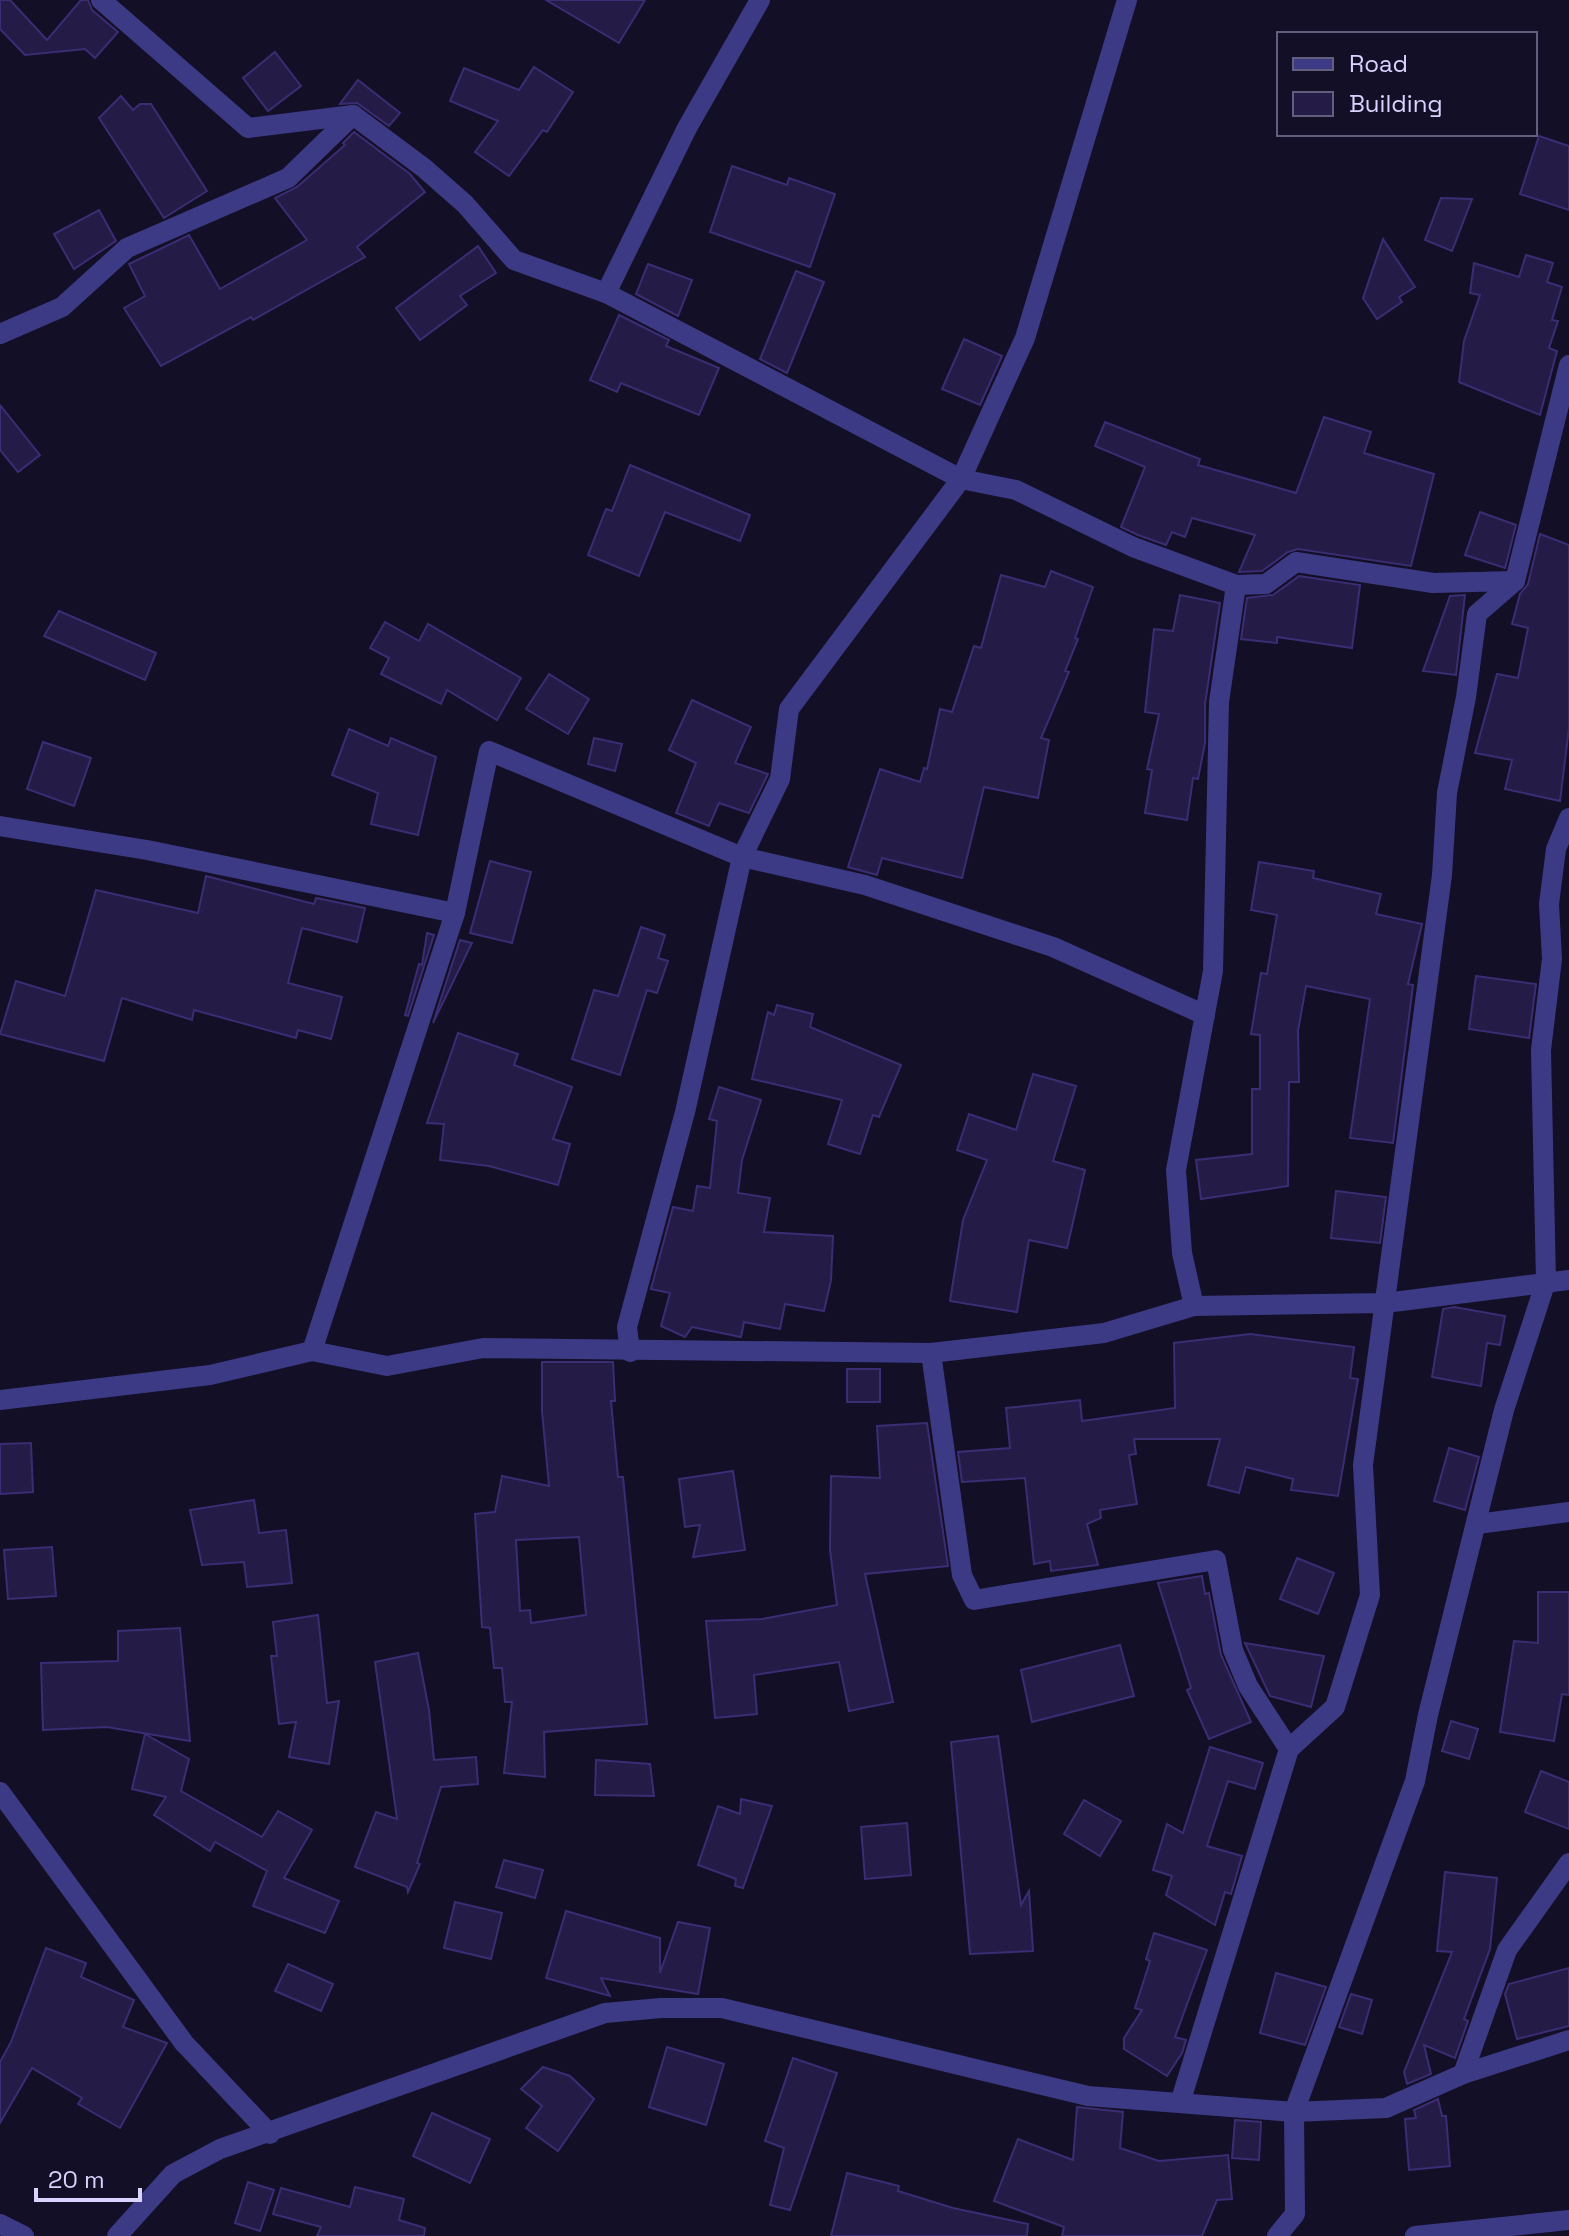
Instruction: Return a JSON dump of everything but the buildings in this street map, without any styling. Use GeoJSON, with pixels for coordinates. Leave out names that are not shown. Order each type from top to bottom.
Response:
{"type":"FeatureCollection","features":[{"type":"Feature","properties":{"kind":"street"},"geometry":{"type":"LineString","coordinates":[[101,0],[248,128],[353,115],[424,168],[465,204],[514,260],[606,293],[961,479],[1016,490],[1133,547],[1236,585],[1266,584],[1296,562],[1433,583],[1515,581]]}},
{"type":"Feature","properties":{"kind":"street"},"geometry":{"type":"LineString","coordinates":[[606,293],[687,128],[760,0]]}},
{"type":"Feature","properties":{"kind":"street"},"geometry":{"type":"LineString","coordinates":[[630,1352],[627,1327],[685,1112],[742,857],[780,779],[789,709],[961,479],[1025,338],[1127,0]]}},
{"type":"Feature","properties":{"kind":"street"},"geometry":{"type":"LineString","coordinates":[[0,334],[62,307],[127,248],[288,178],[353,115]]}},
{"type":"Feature","properties":{"kind":"street"},"geometry":{"type":"LineString","coordinates":[[1180,2103],[1289,1749],[1335,1707],[1370,1595],[1363,1465],[1442,875],[1447,793],[1466,697],[1477,614],[1515,581],[1569,365]]}},
{"type":"Feature","properties":{"kind":"street"},"geometry":{"type":"LineString","coordinates":[[1194,1306],[1182,1253],[1176,1170],[1213,971],[1219,702],[1236,585]]}},
{"type":"Feature","properties":{"kind":"street"},"geometry":{"type":"LineString","coordinates":[[312,1351],[455,913],[489,751],[742,857],[865,885],[1053,947],[1205,1015]]}},
{"type":"Feature","properties":{"kind":"street"},"geometry":{"type":"LineString","coordinates":[[1277,2236],[1295,2214],[1294,2112],[1415,1781],[1428,1715],[1504,1410],[1546,1281],[1541,1050],[1552,959],[1549,904],[1556,849],[1569,818]]}},
{"type":"Feature","properties":{"kind":"street"},"geometry":{"type":"LineString","coordinates":[[0,826],[147,850],[455,913]]}},
{"type":"Feature","properties":{"kind":"street"},"geometry":{"type":"LineString","coordinates":[[0,1400],[210,1375],[312,1351],[387,1366],[483,1348],[931,1353],[1104,1333],[1194,1306],[1385,1303],[1569,1280]]}},
{"type":"Feature","properties":{"kind":"street"},"geometry":{"type":"LineString","coordinates":[[931,1353],[962,1575],[974,1600],[1216,1560],[1233,1650],[1248,1686],[1289,1749]]}},
{"type":"Feature","properties":{"kind":"street"},"geometry":{"type":"LineString","coordinates":[[1477,1524],[1569,1512]]}},
{"type":"Feature","properties":{"kind":"street"},"geometry":{"type":"LineString","coordinates":[[0,1792],[184,2043],[270,2134]]}},
{"type":"Feature","properties":{"kind":"street"},"geometry":{"type":"LineString","coordinates":[[1463,2074],[1507,1950],[1569,1863]]}},
{"type":"Feature","properties":{"kind":"street"},"geometry":{"type":"LineString","coordinates":[[117,2236],[173,2174],[220,2149],[270,2134],[605,2013],[661,2008],[722,2008],[1088,2096],[1294,2112],[1386,2108],[1463,2074],[1569,2040]]}},
{"type":"Feature","properties":{"kind":"street"},"geometry":{"type":"LineString","coordinates":[[1415,2236],[1569,2220]]}},
{"type":"Feature","properties":{"kind":"street"},"geometry":{"type":"LineString","coordinates":[[0,2224],[24,2236]]}}]}
